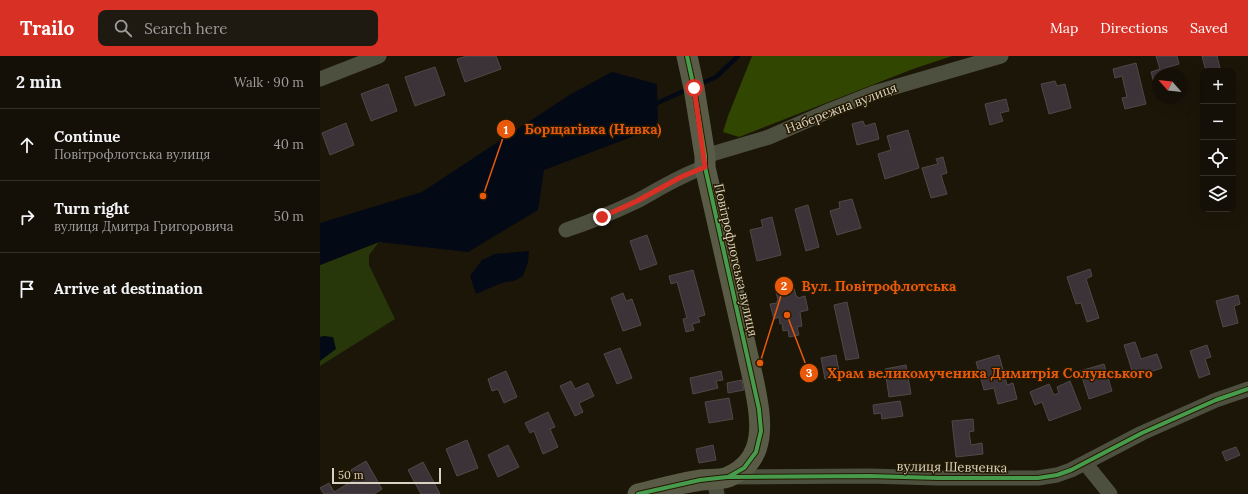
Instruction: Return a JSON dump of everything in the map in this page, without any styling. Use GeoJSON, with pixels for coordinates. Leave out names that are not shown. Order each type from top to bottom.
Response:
{"type":"FeatureCollection","features":[{"type":"Feature","properties":{"kind":"street"},"geometry":{"type":"LineString","coordinates":[[320,79],[378,56]]}},
{"type":"Feature","properties":{"kind":"street","name":"Повітрофлотська вулиця"},"geometry":{"type":"LineString","coordinates":[[687,56],[694,88],[705,161],[759,409],[761,431],[756,452],[744,468],[720,483]]}},
{"type":"Feature","properties":{"kind":"street","name":"Набережна вулиця"},"geometry":{"type":"LineString","coordinates":[[566,230],[602,217],[637,201],[681,177],[705,161],[769,137],[830,110],[874,93],[1001,56]]}},
{"type":"Feature","properties":{"kind":"street","name":"вулиця Шевченка"},"geometry":{"type":"LineString","coordinates":[[638,494],[700,480],[720,483],[869,476],[1038,478],[1056,475],[1071,470],[1142,433],[1216,400],[1248,389]]}},
{"type":"Feature","properties":{"kind":"street"},"geometry":{"type":"LineString","coordinates":[[1085,463],[1110,494]]}},
{"type":"Feature","properties":{"kind":"green space"},"geometry":{"type":"Polygon","coordinates":[[[752,56],[952,56],[913,69],[739,137],[723,132],[752,56]]]}},
{"type":"Feature","properties":{"kind":"green space"},"geometry":{"type":"Polygon","coordinates":[[[379,242],[369,255],[369,265],[395,319],[320,366],[320,265],[379,242]]]}},
{"type":"Feature","properties":{"kind":"shaded area"},"geometry":{"type":"Polygon","coordinates":[[[612,72],[657,84],[658,127],[544,170],[538,210],[468,252],[379,242],[320,265],[320,223],[422,192],[571,94],[612,72]]]}},
{"type":"Feature","properties":{"kind":"shaded area"},"geometry":{"type":"Polygon","coordinates":[[[529,251],[528,262],[523,276],[514,281],[504,282],[476,294],[470,276],[482,260],[495,254],[529,251]]]}},
{"type":"Feature","properties":{"kind":"shaded area"},"geometry":{"type":"Polygon","coordinates":[[[320,337],[333,337],[336,349],[320,361],[320,337]]]}},
{"type":"Feature","properties":{"kind":"building"},"geometry":{"type":"Polygon","coordinates":[[[467,56],[496,56],[501,69],[465,82],[457,59],[467,56]]]}},
{"type":"Feature","properties":{"kind":"building"},"geometry":{"type":"Polygon","coordinates":[[[1156,56],[1177,56],[1179,64],[1160,68],[1156,56]]]}},
{"type":"Feature","properties":{"kind":"building"},"geometry":{"type":"Polygon","coordinates":[[[1202,56],[1217,56],[1220,68],[1205,68],[1202,56]]]}},
{"type":"Feature","properties":{"kind":"building"},"geometry":{"type":"Polygon","coordinates":[[[1136,63],[1146,104],[1125,109],[1122,98],[1127,97],[1122,76],[1115,78],[1113,69],[1136,63]]]}},
{"type":"Feature","properties":{"kind":"building"},"geometry":{"type":"Polygon","coordinates":[[[435,67],[445,95],[415,106],[405,77],[435,67]]]}},
{"type":"Feature","properties":{"kind":"building"},"geometry":{"type":"Polygon","coordinates":[[[1055,81],[1057,86],[1065,84],[1071,108],[1049,114],[1041,84],[1055,81]]]}},
{"type":"Feature","properties":{"kind":"building"},"geometry":{"type":"Polygon","coordinates":[[[388,84],[397,111],[371,121],[361,94],[388,84]]]}},
{"type":"Feature","properties":{"kind":"building"},"geometry":{"type":"Polygon","coordinates":[[[1006,99],[1009,111],[1000,113],[1003,121],[990,125],[985,104],[1006,99]]]}},
{"type":"Feature","properties":{"kind":"building"},"geometry":{"type":"Polygon","coordinates":[[[863,121],[865,126],[875,123],[879,139],[857,145],[852,124],[863,121]]]}},
{"type":"Feature","properties":{"kind":"building"},"geometry":{"type":"Polygon","coordinates":[[[346,123],[354,145],[330,155],[322,133],[346,123]]]}},
{"type":"Feature","properties":{"kind":"building"},"geometry":{"type":"Polygon","coordinates":[[[908,130],[919,168],[885,179],[878,154],[891,150],[887,136],[908,130]]]}},
{"type":"Feature","properties":{"kind":"building"},"geometry":{"type":"Polygon","coordinates":[[[943,157],[947,173],[941,175],[947,194],[931,198],[922,168],[938,164],[936,159],[943,157]]]}},
{"type":"Feature","properties":{"kind":"building"},"geometry":{"type":"Polygon","coordinates":[[[852,199],[861,228],[837,235],[830,211],[840,208],[839,202],[852,199]]]}},
{"type":"Feature","properties":{"kind":"building"},"geometry":{"type":"Polygon","coordinates":[[[808,205],[819,247],[806,251],[795,209],[808,205]]]}},
{"type":"Feature","properties":{"kind":"building"},"geometry":{"type":"Polygon","coordinates":[[[772,217],[781,255],[757,261],[750,230],[763,227],[761,220],[772,217]]]}},
{"type":"Feature","properties":{"kind":"building"},"geometry":{"type":"Polygon","coordinates":[[[647,235],[657,264],[640,270],[630,241],[647,235]]]}},
{"type":"Feature","properties":{"kind":"building"},"geometry":{"type":"Polygon","coordinates":[[[1090,269],[1092,276],[1086,279],[1099,318],[1087,322],[1081,303],[1076,304],[1067,277],[1090,269]]]}},
{"type":"Feature","properties":{"kind":"building"},"geometry":{"type":"Polygon","coordinates":[[[693,270],[705,315],[698,317],[700,322],[692,324],[694,330],[686,332],[683,319],[687,318],[677,282],[671,284],[669,276],[693,270]]]}},
{"type":"Feature","properties":{"kind":"building"},"geometry":{"type":"Polygon","coordinates":[[[794,288],[798,298],[805,296],[808,310],[800,312],[802,326],[797,327],[799,335],[789,337],[788,330],[783,331],[782,323],[780,324],[779,317],[774,319],[770,304],[777,303],[778,300],[776,292],[794,288]]]}},
{"type":"Feature","properties":{"kind":"building"},"geometry":{"type":"Polygon","coordinates":[[[623,293],[626,301],[632,299],[641,325],[623,331],[611,298],[623,293]]]}},
{"type":"Feature","properties":{"kind":"building"},"geometry":{"type":"Polygon","coordinates":[[[1238,295],[1240,304],[1234,306],[1238,323],[1223,327],[1216,301],[1238,295]]]}},
{"type":"Feature","properties":{"kind":"building"},"geometry":{"type":"Polygon","coordinates":[[[847,302],[859,358],[846,360],[834,305],[847,302]]]}},
{"type":"Feature","properties":{"kind":"building"},"geometry":{"type":"Polygon","coordinates":[[[1135,342],[1141,359],[1157,354],[1162,368],[1134,377],[1124,345],[1135,342]]]}},
{"type":"Feature","properties":{"kind":"building"},"geometry":{"type":"Polygon","coordinates":[[[1207,345],[1211,357],[1205,359],[1210,374],[1199,378],[1190,351],[1207,345]]]}},
{"type":"Feature","properties":{"kind":"building"},"geometry":{"type":"Polygon","coordinates":[[[620,348],[632,378],[617,384],[604,354],[620,348]]]}},
{"type":"Feature","properties":{"kind":"building"},"geometry":{"type":"Polygon","coordinates":[[[836,355],[840,376],[825,379],[821,358],[836,355]]]}},
{"type":"Feature","properties":{"kind":"building"},"geometry":{"type":"Polygon","coordinates":[[[999,355],[1007,385],[1013,383],[1017,399],[998,404],[994,388],[984,390],[976,362],[999,355]]]}},
{"type":"Feature","properties":{"kind":"building"},"geometry":{"type":"Polygon","coordinates":[[[1104,364],[1112,391],[1089,399],[1080,371],[1104,364]]]}},
{"type":"Feature","properties":{"kind":"building"},"geometry":{"type":"Polygon","coordinates":[[[906,365],[911,394],[889,397],[885,369],[906,365]]]}},
{"type":"Feature","properties":{"kind":"building"},"geometry":{"type":"Polygon","coordinates":[[[506,371],[517,397],[504,403],[498,389],[492,391],[488,379],[506,371]]]}},
{"type":"Feature","properties":{"kind":"building"},"geometry":{"type":"Polygon","coordinates":[[[721,371],[723,380],[716,381],[718,388],[693,394],[690,378],[721,371]]]}},
{"type":"Feature","properties":{"kind":"building"},"geometry":{"type":"Polygon","coordinates":[[[742,380],[744,390],[728,393],[727,383],[742,380]]]}},
{"type":"Feature","properties":{"kind":"building"},"geometry":{"type":"Polygon","coordinates":[[[571,381],[575,389],[588,383],[594,396],[579,403],[583,412],[575,416],[560,386],[571,381]]]}},
{"type":"Feature","properties":{"kind":"building"},"geometry":{"type":"Polygon","coordinates":[[[1070,381],[1081,409],[1049,421],[1042,402],[1035,405],[1030,392],[1049,384],[1054,395],[1059,393],[1057,387],[1070,381]]]}},
{"type":"Feature","properties":{"kind":"building"},"geometry":{"type":"Polygon","coordinates":[[[729,398],[733,419],[709,423],[705,402],[729,398]]]}},
{"type":"Feature","properties":{"kind":"building"},"geometry":{"type":"Polygon","coordinates":[[[900,401],[903,416],[882,419],[881,413],[874,414],[873,405],[900,401]]]}},
{"type":"Feature","properties":{"kind":"building"},"geometry":{"type":"Polygon","coordinates":[[[548,412],[555,427],[550,429],[558,447],[543,454],[534,431],[530,433],[525,423],[548,412]]]}},
{"type":"Feature","properties":{"kind":"building"},"geometry":{"type":"Polygon","coordinates":[[[973,419],[974,431],[969,432],[971,445],[982,443],[983,454],[956,457],[952,421],[973,419]]]}},
{"type":"Feature","properties":{"kind":"building"},"geometry":{"type":"Polygon","coordinates":[[[467,440],[478,468],[457,476],[446,449],[467,440]]]}},
{"type":"Feature","properties":{"kind":"building"},"geometry":{"type":"Polygon","coordinates":[[[508,445],[519,467],[498,477],[488,455],[508,445]]]}},
{"type":"Feature","properties":{"kind":"building"},"geometry":{"type":"Polygon","coordinates":[[[713,445],[716,460],[699,463],[696,449],[713,445]]]}},
{"type":"Feature","properties":{"kind":"building"},"geometry":{"type":"Polygon","coordinates":[[[1236,447],[1240,455],[1226,461],[1222,452],[1236,447]]]}},
{"type":"Feature","properties":{"kind":"building"},"geometry":{"type":"Polygon","coordinates":[[[366,461],[382,489],[374,494],[324,494],[320,488],[329,483],[334,492],[356,479],[351,470],[366,461]]]}},
{"type":"Feature","properties":{"kind":"building"},"geometry":{"type":"Polygon","coordinates":[[[423,462],[440,494],[421,494],[408,470],[423,462]]]}},
{"type":"Feature","properties":{"kind":"waterway"},"geometry":{"type":"LineString","coordinates":[[700,84],[716,77],[738,56]]}},
{"type":"Feature","properties":{"kind":"waterway"},"geometry":{"type":"LineString","coordinates":[[653,105],[688,89]]}},
{"type":"Feature","properties":{"kind":"cycle path"},"geometry":{"type":"LineString","coordinates":[[687,56],[694,88],[705,156],[705,167],[759,409],[761,431],[756,452],[744,468],[728,477]]}},
{"type":"Feature","properties":{"kind":"cycle path"},"geometry":{"type":"LineString","coordinates":[[638,494],[700,480],[727,477],[869,476],[1038,478],[1057,475],[1071,470],[1142,433],[1216,400],[1248,389]]}},
{"type":"Feature","properties":{"kind":"place","name":"Борщагівка (Нивка)"},"geometry":{"type":"Point","coordinates":[483,196]}},
{"type":"Feature","properties":{"kind":"place","name":"Храм великомученика Димитрія Солунського"},"geometry":{"type":"Point","coordinates":[787,315]}},
{"type":"Feature","properties":{"kind":"place","name":"Вул. Повітрофлотська"},"geometry":{"type":"Point","coordinates":[760,363]}},
{"type":"Feature","properties":{"kind":"route"},"geometry":{"type":"LineString","coordinates":[[602,217],[637,201],[681,177],[705,167],[705,156],[694,88]]}}]}
